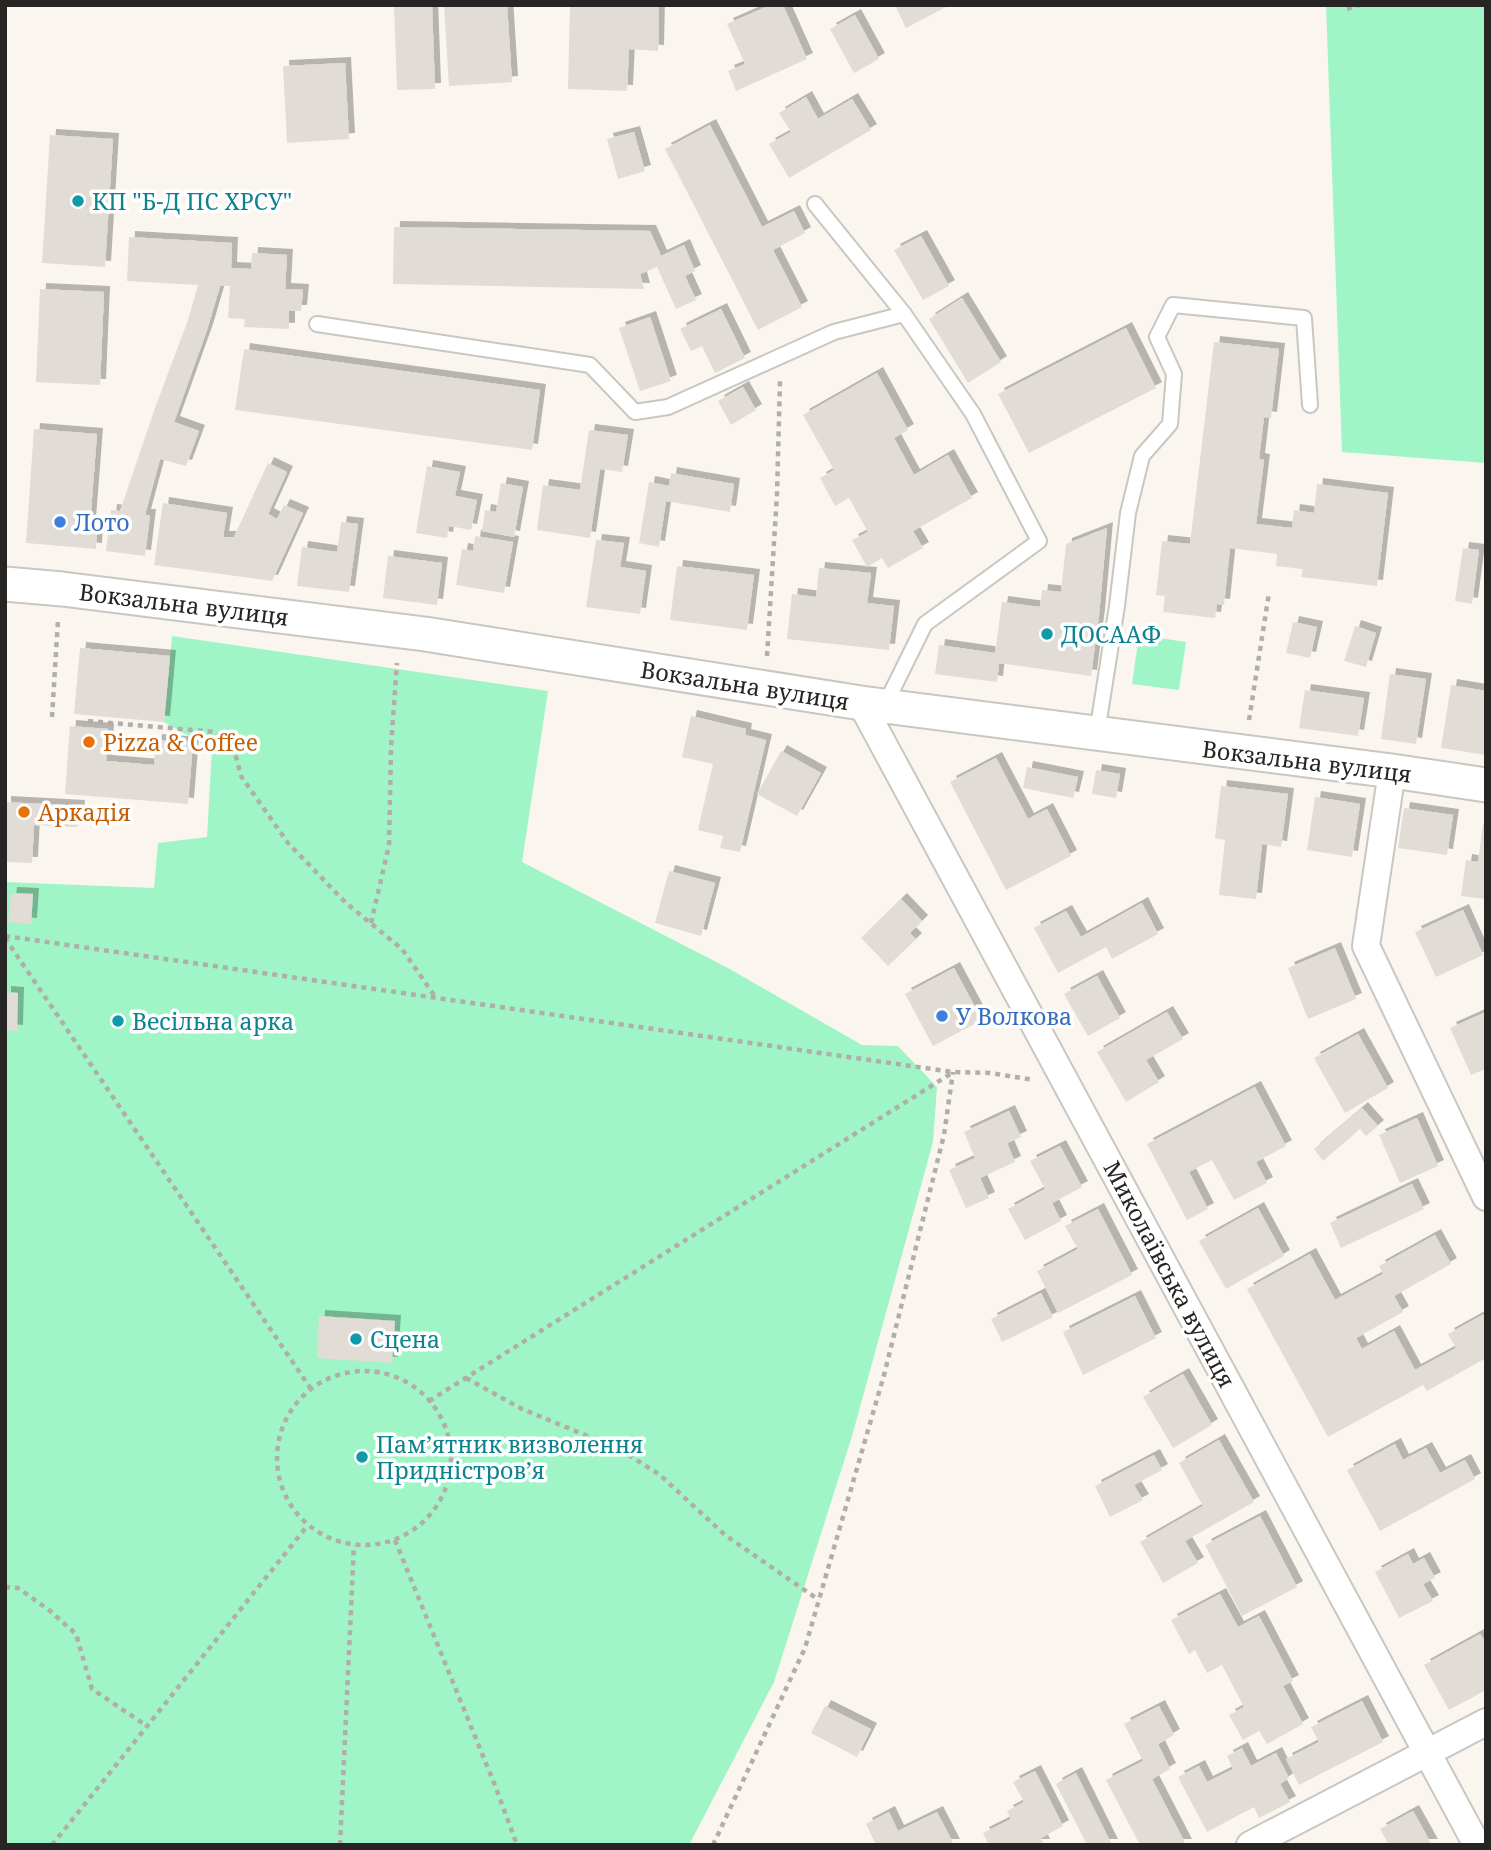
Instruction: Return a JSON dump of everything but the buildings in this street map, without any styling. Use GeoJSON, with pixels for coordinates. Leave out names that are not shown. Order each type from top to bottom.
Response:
{"type":"FeatureCollection","features":[{"type":"Feature","properties":{"kind":"street","name":"Вокзальна вулиця"},"geometry":{"type":"LineString","coordinates":[[5,584],[75,590],[425,634],[873,705],[1486,785]]}},
{"type":"Feature","properties":{"kind":"street","name":"Миколаївська вулиця"},"geometry":{"type":"LineString","coordinates":[[873,705],[1478,1845]]}},
{"type":"Feature","properties":{"kind":"street"},"geometry":{"type":"LineString","coordinates":[[1392,771],[1366,946],[1486,1198]]}},
{"type":"Feature","properties":{"kind":"street"},"geometry":{"type":"LineString","coordinates":[[1250,1845],[1486,1722]]}},
{"type":"Feature","properties":{"kind":"lane"},"geometry":{"type":"LineString","coordinates":[[815,204],[904,314],[973,414],[1039,541],[925,624],[873,705]]}},
{"type":"Feature","properties":{"kind":"lane"},"geometry":{"type":"LineString","coordinates":[[1097,733],[1128,513],[1142,456],[1170,424],[1174,374],[1157,337],[1173,305],[1304,318],[1310,405]]}},
{"type":"Feature","properties":{"kind":"lane"},"geometry":{"type":"LineString","coordinates":[[317,324],[590,365],[635,412],[668,407],[834,332],[904,314]]}},
{"type":"Feature","properties":{"kind":"path"},"geometry":{"type":"LineString","coordinates":[[1347,9],[1359,5]]}},
{"type":"Feature","properties":{"kind":"path"},"geometry":{"type":"LineString","coordinates":[[765,688],[777,494],[780,356]]}},
{"type":"Feature","properties":{"kind":"path"},"geometry":{"type":"LineString","coordinates":[[1244,752],[1269,593]]}},
{"type":"Feature","properties":{"kind":"path"},"geometry":{"type":"LineString","coordinates":[[52,718],[58,612]]}},
{"type":"Feature","properties":{"kind":"path"},"geometry":{"type":"LineString","coordinates":[[371,923],[389,845],[391,747],[397,655]]}},
{"type":"Feature","properties":{"kind":"path"},"geometry":{"type":"LineString","coordinates":[[88,721],[216,732],[234,750],[241,776],[288,843],[346,903],[402,949],[436,998]]}},
{"type":"Feature","properties":{"kind":"path"},"geometry":{"type":"LineString","coordinates":[[5,937],[953,1072],[990,1073],[1040,1081]]}},
{"type":"Feature","properties":{"kind":"path"},"geometry":{"type":"LineString","coordinates":[[5,937],[311,1389]]}},
{"type":"Feature","properties":{"kind":"path"},"geometry":{"type":"LineString","coordinates":[[429,1401],[953,1072]]}},
{"type":"Feature","properties":{"kind":"path"},"geometry":{"type":"LineString","coordinates":[[713,1845],[805,1648],[887,1362],[944,1135],[953,1072]]}},
{"type":"Feature","properties":{"kind":"path"},"geometry":{"type":"LineString","coordinates":[[360,1371],[385,1374],[410,1384],[429,1401],[444,1424],[451,1451],[448,1479],[437,1505],[419,1526],[395,1540],[375,1545],[354,1545],[330,1538],[308,1525],[291,1506],[280,1483],[277,1457],[281,1431],[293,1408],[311,1389],[334,1376],[360,1371]]}},
{"type":"Feature","properties":{"kind":"path"},"geometry":{"type":"LineString","coordinates":[[466,1378],[522,1409],[619,1449],[660,1475],[724,1535],[819,1600]]}},
{"type":"Feature","properties":{"kind":"path"},"geometry":{"type":"LineString","coordinates":[[52,1845],[308,1525]]}},
{"type":"Feature","properties":{"kind":"path"},"geometry":{"type":"LineString","coordinates":[[395,1540],[517,1845]]}},
{"type":"Feature","properties":{"kind":"path"},"geometry":{"type":"LineString","coordinates":[[340,1845],[354,1545]]}},
{"type":"Feature","properties":{"kind":"path"},"geometry":{"type":"LineString","coordinates":[[5,1587],[18,1588],[76,1634],[92,1689],[147,1726]]}},
{"type":"Feature","properties":{"kind":"green space"},"geometry":{"type":"Polygon","coordinates":[[[1326,5],[1486,5],[1486,463],[1342,452],[1326,5]]]}},
{"type":"Feature","properties":{"kind":"green space"},"geometry":{"type":"Polygon","coordinates":[[[1139,635],[1186,642],[1179,690],[1132,684],[1139,635]]]}},
{"type":"Feature","properties":{"kind":"green space"},"geometry":{"type":"Polygon","coordinates":[[[172,636],[548,691],[522,862],[728,968],[862,1045],[898,1046],[937,1087],[933,1142],[852,1436],[774,1682],[689,1845],[5,1845],[5,882],[154,888],[158,843],[207,837],[212,749],[164,722],[172,636]]]}},
{"type":"Feature","properties":{"kind":"place","name":"КП \"Б-Д ПС ХРСУ\""},"geometry":{"type":"Point","coordinates":[78,201]}},
{"type":"Feature","properties":{"kind":"place","name":"Лото"},"geometry":{"type":"Point","coordinates":[60,522]}},
{"type":"Feature","properties":{"kind":"place","name":"ДОСААФ"},"geometry":{"type":"Point","coordinates":[1047,634]}},
{"type":"Feature","properties":{"kind":"place","name":"Pizza & Coffee"},"geometry":{"type":"Point","coordinates":[89,742]}},
{"type":"Feature","properties":{"kind":"place","name":"Аркадія"},"geometry":{"type":"Point","coordinates":[24,812]}},
{"type":"Feature","properties":{"kind":"place","name":"У Волкова"},"geometry":{"type":"Point","coordinates":[942,1016]}},
{"type":"Feature","properties":{"kind":"place","name":"Весільна арка"},"geometry":{"type":"Point","coordinates":[118,1021]}},
{"type":"Feature","properties":{"kind":"place","name":"Сцена"},"geometry":{"type":"Point","coordinates":[356,1339]}},
{"type":"Feature","properties":{"kind":"place","name":"Пам’ятник визволення Придністров’я"},"geometry":{"type":"Point","coordinates":[362,1457]}}]}
